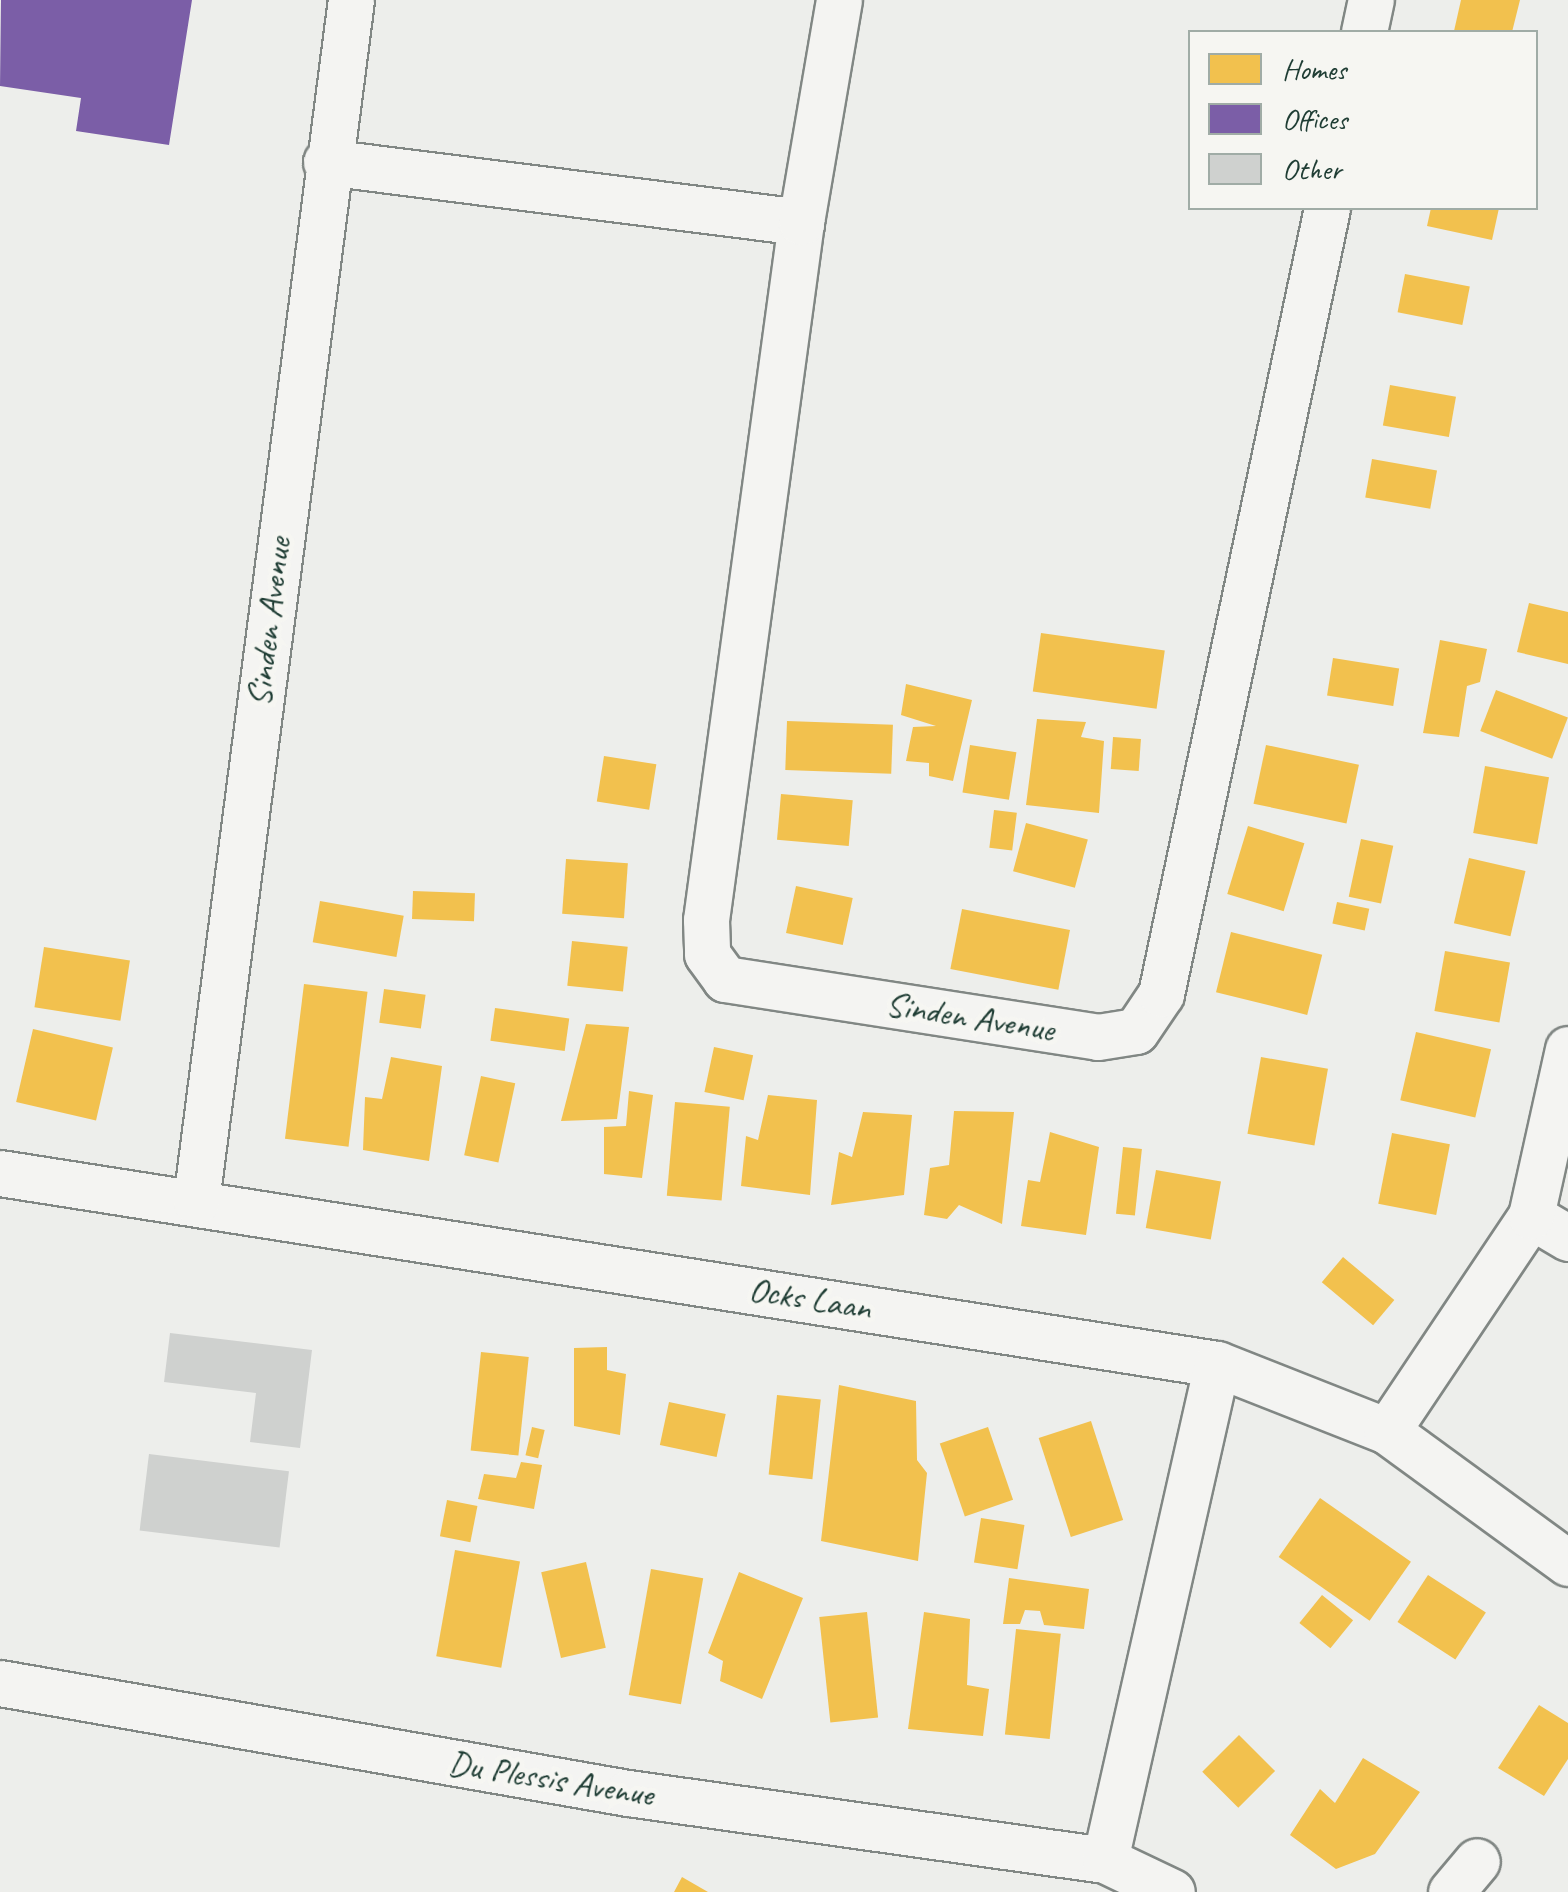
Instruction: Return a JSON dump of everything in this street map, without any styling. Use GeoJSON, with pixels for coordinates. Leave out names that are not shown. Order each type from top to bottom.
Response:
{"type":"FeatureCollection","features":[{"type":"Feature","properties":{"kind":"street","name":"Sinden Avenue"},"geometry":{"type":"LineString","coordinates":[[196,1200],[326,162],[351,0]]}},
{"type":"Feature","properties":{"kind":"street","name":"Sinden Avenue"},"geometry":{"type":"LineString","coordinates":[[839,0],[801,222],[706,920],[707,954],[725,979],[1098,1037],[1136,1031],[1161,994],[1328,210]]}},
{"type":"Feature","properties":{"kind":"street"},"geometry":{"type":"LineString","coordinates":[[1364,30],[1371,0]]}},
{"type":"Feature","properties":{"kind":"street"},"geometry":{"type":"LineString","coordinates":[[326,162],[801,222]]}},
{"type":"Feature","properties":{"kind":"street"},"geometry":{"type":"LineString","coordinates":[[1387,1431],[1549,1227],[1568,1048]]}},
{"type":"Feature","properties":{"kind":"street","name":"Ocks Laan"},"geometry":{"type":"LineString","coordinates":[[0,1173],[196,1200],[1217,1364],[1387,1431],[1568,1563]]}},
{"type":"Feature","properties":{"kind":"street"},"geometry":{"type":"LineString","coordinates":[[1105,1860],[1217,1364]]}},
{"type":"Feature","properties":{"kind":"street","name":"Du Plessis Avenue"},"geometry":{"type":"LineString","coordinates":[[0,1683],[628,1793],[1105,1860],[1172,1892]]}},
{"type":"Feature","properties":{"kind":"building: Homes"},"geometry":{"type":"Polygon","coordinates":[[[1461,0],[1520,0],[1512,30],[1454,30],[1461,0]]]}},
{"type":"Feature","properties":{"kind":"building: Homes"},"geometry":{"type":"Polygon","coordinates":[[[1431,210],[1499,210],[1492,240],[1427,226],[1431,210]]]}},
{"type":"Feature","properties":{"kind":"building: Homes"},"geometry":{"type":"Polygon","coordinates":[[[1405,274],[1470,287],[1462,325],[1398,312],[1405,274]]]}},
{"type":"Feature","properties":{"kind":"building: Homes"},"geometry":{"type":"Polygon","coordinates":[[[1390,385],[1456,397],[1449,437],[1383,425],[1390,385]]]}},
{"type":"Feature","properties":{"kind":"building: Homes"},"geometry":{"type":"Polygon","coordinates":[[[1372,459],[1437,470],[1430,509],[1365,497],[1372,459]]]}},
{"type":"Feature","properties":{"kind":"building: Homes"},"geometry":{"type":"Polygon","coordinates":[[[1529,603],[1568,612],[1568,664],[1517,652],[1529,603]]]}},
{"type":"Feature","properties":{"kind":"building: Homes"},"geometry":{"type":"Polygon","coordinates":[[[1041,633],[1165,650],[1157,709],[1033,691],[1041,633]]]}},
{"type":"Feature","properties":{"kind":"building: Homes"},"geometry":{"type":"Polygon","coordinates":[[[1440,640],[1487,649],[1480,682],[1467,686],[1459,737],[1423,733],[1440,640]]]}},
{"type":"Feature","properties":{"kind":"building: Homes"},"geometry":{"type":"Polygon","coordinates":[[[1333,658],[1399,668],[1393,706],[1327,696],[1333,658]]]}},
{"type":"Feature","properties":{"kind":"building: Homes"},"geometry":{"type":"Polygon","coordinates":[[[906,684],[972,700],[953,781],[929,776],[929,763],[906,761],[913,727],[936,726],[901,715],[906,684]]]}},
{"type":"Feature","properties":{"kind":"building: Homes"},"geometry":{"type":"Polygon","coordinates":[[[1496,690],[1568,718],[1552,759],[1480,731],[1496,690]]]}},
{"type":"Feature","properties":{"kind":"building: Homes"},"geometry":{"type":"Polygon","coordinates":[[[1037,719],[1086,722],[1081,737],[1104,741],[1099,813],[1026,805],[1037,719]]]}},
{"type":"Feature","properties":{"kind":"building: Homes"},"geometry":{"type":"Polygon","coordinates":[[[787,721],[893,725],[891,774],[785,770],[787,721]]]}},
{"type":"Feature","properties":{"kind":"building: Homes"},"geometry":{"type":"Polygon","coordinates":[[[1113,737],[1141,739],[1139,771],[1111,769],[1113,737]]]}},
{"type":"Feature","properties":{"kind":"building: Homes"},"geometry":{"type":"Polygon","coordinates":[[[970,745],[1016,752],[1009,800],[962,792],[970,745]]]}},
{"type":"Feature","properties":{"kind":"building: Homes"},"geometry":{"type":"Polygon","coordinates":[[[1266,745],[1359,765],[1346,823],[1254,804],[1266,745]]]}},
{"type":"Feature","properties":{"kind":"building: Homes"},"geometry":{"type":"Polygon","coordinates":[[[604,756],[656,764],[649,810],[597,801],[604,756]]]}},
{"type":"Feature","properties":{"kind":"building: Homes"},"geometry":{"type":"Polygon","coordinates":[[[1485,766],[1549,777],[1537,844],[1473,833],[1485,766]]]}},
{"type":"Feature","properties":{"kind":"building: Homes"},"geometry":{"type":"Polygon","coordinates":[[[781,794],[853,800],[849,846],[777,840],[781,794]]]}},
{"type":"Feature","properties":{"kind":"building: Homes"},"geometry":{"type":"Polygon","coordinates":[[[994,810],[1017,813],[1012,851],[989,848],[994,810]]]}},
{"type":"Feature","properties":{"kind":"building: Homes"},"geometry":{"type":"Polygon","coordinates":[[[1026,823],[1088,840],[1075,888],[1013,871],[1026,823]]]}},
{"type":"Feature","properties":{"kind":"building: Homes"},"geometry":{"type":"Polygon","coordinates":[[[1248,826],[1304,843],[1284,911],[1227,894],[1248,826]]]}},
{"type":"Feature","properties":{"kind":"building: Homes"},"geometry":{"type":"Polygon","coordinates":[[[1361,839],[1393,846],[1381,904],[1349,897],[1361,839]]]}},
{"type":"Feature","properties":{"kind":"building: Homes"},"geometry":{"type":"Polygon","coordinates":[[[1469,858],[1526,871],[1510,936],[1454,923],[1469,858]]]}},
{"type":"Feature","properties":{"kind":"building: Homes"},"geometry":{"type":"Polygon","coordinates":[[[566,859],[628,863],[624,918],[562,914],[566,859]]]}},
{"type":"Feature","properties":{"kind":"building: Homes"},"geometry":{"type":"Polygon","coordinates":[[[796,886],[853,898],[843,945],[786,933],[796,886]]]}},
{"type":"Feature","properties":{"kind":"building: Homes"},"geometry":{"type":"Polygon","coordinates":[[[413,891],[475,893],[474,921],[412,919],[413,891]]]}},
{"type":"Feature","properties":{"kind":"building: Homes"},"geometry":{"type":"Polygon","coordinates":[[[320,901],[404,916],[396,957],[313,942],[320,901]]]}},
{"type":"Feature","properties":{"kind":"building: Homes"},"geometry":{"type":"Polygon","coordinates":[[[1337,902],[1369,909],[1365,930],[1332,924],[1337,902]]]}},
{"type":"Feature","properties":{"kind":"building: Homes"},"geometry":{"type":"Polygon","coordinates":[[[962,909],[1070,930],[1058,990],[950,969],[962,909]]]}},
{"type":"Feature","properties":{"kind":"building: Homes"},"geometry":{"type":"Polygon","coordinates":[[[1231,932],[1322,955],[1307,1015],[1216,992],[1231,932]]]}},
{"type":"Feature","properties":{"kind":"building: Homes"},"geometry":{"type":"Polygon","coordinates":[[[572,941],[628,947],[623,992],[567,986],[572,941]]]}},
{"type":"Feature","properties":{"kind":"building: Homes"},"geometry":{"type":"Polygon","coordinates":[[[44,947],[130,961],[120,1021],[34,1007],[44,947]]]}},
{"type":"Feature","properties":{"kind":"building: Homes"},"geometry":{"type":"Polygon","coordinates":[[[1445,951],[1510,962],[1499,1023],[1434,1011],[1445,951]]]}},
{"type":"Feature","properties":{"kind":"building: Homes"},"geometry":{"type":"Polygon","coordinates":[[[304,984],[368,992],[349,1147],[285,1139],[304,984]]]}},
{"type":"Feature","properties":{"kind":"building: Homes"},"geometry":{"type":"Polygon","coordinates":[[[384,989],[426,995],[421,1029],[379,1023],[384,989]]]}},
{"type":"Feature","properties":{"kind":"building: Homes"},"geometry":{"type":"Polygon","coordinates":[[[495,1008],[569,1018],[565,1051],[490,1041],[495,1008]]]}},
{"type":"Feature","properties":{"kind":"building: Homes"},"geometry":{"type":"Polygon","coordinates":[[[586,1024],[629,1027],[617,1119],[561,1121],[586,1024]]]}},
{"type":"Feature","properties":{"kind":"building: Homes"},"geometry":{"type":"Polygon","coordinates":[[[33,1029],[113,1047],[96,1121],[16,1102],[33,1029]]]}},
{"type":"Feature","properties":{"kind":"building: Homes"},"geometry":{"type":"Polygon","coordinates":[[[1416,1032],[1491,1049],[1475,1118],[1400,1100],[1416,1032]]]}},
{"type":"Feature","properties":{"kind":"building: Homes"},"geometry":{"type":"Polygon","coordinates":[[[714,1047],[753,1055],[744,1100],[704,1092],[714,1047]]]}},
{"type":"Feature","properties":{"kind":"building: Homes"},"geometry":{"type":"Polygon","coordinates":[[[391,1057],[442,1066],[429,1161],[363,1150],[365,1097],[382,1099],[391,1057]]]}},
{"type":"Feature","properties":{"kind":"building: Homes"},"geometry":{"type":"Polygon","coordinates":[[[1261,1057],[1328,1069],[1314,1146],[1247,1134],[1261,1057]]]}},
{"type":"Feature","properties":{"kind":"building: Homes"},"geometry":{"type":"Polygon","coordinates":[[[481,1076],[515,1083],[498,1163],[464,1155],[481,1076]]]}},
{"type":"Feature","properties":{"kind":"building: Homes"},"geometry":{"type":"Polygon","coordinates":[[[629,1091],[653,1095],[642,1178],[604,1174],[604,1127],[626,1126],[629,1091]]]}},
{"type":"Feature","properties":{"kind":"building: Homes"},"geometry":{"type":"Polygon","coordinates":[[[768,1095],[817,1100],[810,1195],[741,1186],[746,1136],[758,1140],[768,1095]]]}},
{"type":"Feature","properties":{"kind":"building: Homes"},"geometry":{"type":"Polygon","coordinates":[[[675,1102],[730,1107],[722,1200],[667,1196],[675,1102]]]}},
{"type":"Feature","properties":{"kind":"building: Homes"},"geometry":{"type":"Polygon","coordinates":[[[954,1111],[1014,1112],[1002,1224],[959,1205],[947,1219],[924,1215],[930,1168],[949,1165],[954,1111]]]}},
{"type":"Feature","properties":{"kind":"building: Homes"},"geometry":{"type":"Polygon","coordinates":[[[863,1112],[912,1115],[904,1195],[831,1205],[839,1152],[852,1157],[863,1112]]]}},
{"type":"Feature","properties":{"kind":"building: Homes"},"geometry":{"type":"Polygon","coordinates":[[[1050,1132],[1099,1147],[1086,1235],[1021,1226],[1028,1180],[1040,1182],[1050,1132]]]}},
{"type":"Feature","properties":{"kind":"building: Homes"},"geometry":{"type":"Polygon","coordinates":[[[1392,1133],[1450,1144],[1436,1215],[1378,1204],[1392,1133]]]}},
{"type":"Feature","properties":{"kind":"building: Homes"},"geometry":{"type":"Polygon","coordinates":[[[1123,1147],[1142,1149],[1135,1216],[1116,1214],[1123,1147]]]}},
{"type":"Feature","properties":{"kind":"building: Homes"},"geometry":{"type":"Polygon","coordinates":[[[1156,1170],[1221,1181],[1211,1240],[1146,1228],[1156,1170]]]}},
{"type":"Feature","properties":{"kind":"building: Homes"},"geometry":{"type":"Polygon","coordinates":[[[1343,1257],[1394,1300],[1373,1325],[1322,1282],[1343,1257]]]}},
{"type":"Feature","properties":{"kind":"building: Homes"},"geometry":{"type":"Polygon","coordinates":[[[607,1347],[607,1370],[626,1374],[620,1435],[574,1426],[574,1348],[607,1347]]]}},
{"type":"Feature","properties":{"kind":"building: Homes"},"geometry":{"type":"Polygon","coordinates":[[[481,1352],[529,1357],[518,1455],[471,1450],[481,1352]]]}},
{"type":"Feature","properties":{"kind":"building: Homes"},"geometry":{"type":"Polygon","coordinates":[[[839,1385],[916,1401],[917,1460],[927,1473],[918,1561],[821,1541],[839,1385]]]}},
{"type":"Feature","properties":{"kind":"building: Homes"},"geometry":{"type":"Polygon","coordinates":[[[777,1395],[821,1400],[812,1479],[769,1475],[777,1395]]]}},
{"type":"Feature","properties":{"kind":"building: Homes"},"geometry":{"type":"Polygon","coordinates":[[[669,1402],[726,1414],[717,1457],[660,1445],[669,1402]]]}},
{"type":"Feature","properties":{"kind":"building: Homes"},"geometry":{"type":"Polygon","coordinates":[[[1091,1421],[1123,1520],[1071,1537],[1039,1438],[1091,1421]]]}},
{"type":"Feature","properties":{"kind":"building: Homes"},"geometry":{"type":"Polygon","coordinates":[[[532,1427],[545,1430],[538,1458],[525,1455],[532,1427]]]}},
{"type":"Feature","properties":{"kind":"building: Homes"},"geometry":{"type":"Polygon","coordinates":[[[988,1427],[1013,1500],[965,1516],[940,1444],[988,1427]]]}},
{"type":"Feature","properties":{"kind":"building: Homes"},"geometry":{"type":"Polygon","coordinates":[[[521,1462],[542,1465],[534,1509],[478,1499],[484,1474],[516,1478],[521,1462]]]}},
{"type":"Feature","properties":{"kind":"building: Homes"},"geometry":{"type":"Polygon","coordinates":[[[1320,1498],[1411,1562],[1370,1621],[1279,1557],[1320,1498]]]}},
{"type":"Feature","properties":{"kind":"building: Homes"},"geometry":{"type":"Polygon","coordinates":[[[447,1500],[477,1506],[470,1542],[440,1536],[447,1500]]]}},
{"type":"Feature","properties":{"kind":"building: Homes"},"geometry":{"type":"Polygon","coordinates":[[[981,1518],[1024,1525],[1017,1569],[974,1562],[981,1518]]]}},
{"type":"Feature","properties":{"kind":"building: Homes"},"geometry":{"type":"Polygon","coordinates":[[[455,1550],[520,1561],[501,1668],[436,1656],[455,1550]]]}},
{"type":"Feature","properties":{"kind":"building: Homes"},"geometry":{"type":"Polygon","coordinates":[[[586,1562],[606,1648],[561,1658],[541,1572],[586,1562]]]}},
{"type":"Feature","properties":{"kind":"building: Homes"},"geometry":{"type":"Polygon","coordinates":[[[651,1569],[703,1578],[681,1704],[629,1695],[651,1569]]]}},
{"type":"Feature","properties":{"kind":"building: Homes"},"geometry":{"type":"Polygon","coordinates":[[[739,1572],[803,1598],[762,1699],[720,1681],[723,1661],[708,1653],[739,1572]]]}},
{"type":"Feature","properties":{"kind":"building: Homes"},"geometry":{"type":"Polygon","coordinates":[[[1428,1575],[1486,1613],[1455,1660],[1398,1622],[1428,1575]]]}},
{"type":"Feature","properties":{"kind":"building: Homes"},"geometry":{"type":"Polygon","coordinates":[[[1009,1578],[1089,1589],[1084,1629],[1044,1625],[1040,1611],[1025,1610],[1020,1624],[1003,1624],[1009,1578]]]}},
{"type":"Feature","properties":{"kind":"building: Homes"},"geometry":{"type":"Polygon","coordinates":[[[1322,1595],[1353,1620],[1330,1648],[1299,1623],[1322,1595]]]}},
{"type":"Feature","properties":{"kind":"building: Homes"},"geometry":{"type":"Polygon","coordinates":[[[867,1612],[878,1717],[830,1722],[819,1617],[867,1612]]]}},
{"type":"Feature","properties":{"kind":"building: Homes"},"geometry":{"type":"Polygon","coordinates":[[[924,1612],[970,1619],[967,1685],[989,1689],[983,1736],[908,1729],[924,1612]]]}},
{"type":"Feature","properties":{"kind":"building: Homes"},"geometry":{"type":"Polygon","coordinates":[[[1016,1629],[1061,1634],[1050,1739],[1005,1734],[1016,1629]]]}},
{"type":"Feature","properties":{"kind":"building: Homes"},"geometry":{"type":"Polygon","coordinates":[[[1539,1705],[1568,1723],[1568,1759],[1544,1796],[1498,1768],[1539,1705]]]}},
{"type":"Feature","properties":{"kind":"building: Homes"},"geometry":{"type":"Polygon","coordinates":[[[1239,1735],[1275,1771],[1238,1808],[1202,1772],[1239,1735]]]}},
{"type":"Feature","properties":{"kind":"building: Homes"},"geometry":{"type":"Polygon","coordinates":[[[1363,1758],[1420,1792],[1375,1854],[1336,1869],[1290,1835],[1320,1789],[1335,1803],[1363,1758]]]}},
{"type":"Feature","properties":{"kind":"building: Homes"},"geometry":{"type":"Polygon","coordinates":[[[682,1877],[708,1892],[674,1892],[682,1877]]]}},
{"type":"Feature","properties":{"kind":"building: Offices"},"geometry":{"type":"Polygon","coordinates":[[[1,0],[192,0],[169,145],[76,131],[81,98],[0,86],[1,0]]]}},
{"type":"Feature","properties":{"kind":"building: Other"},"geometry":{"type":"Polygon","coordinates":[[[170,1333],[312,1350],[300,1448],[250,1442],[256,1393],[164,1382],[170,1333]]]}},
{"type":"Feature","properties":{"kind":"building: Other"},"geometry":{"type":"Polygon","coordinates":[[[149,1454],[289,1471],[280,1548],[140,1530],[149,1454]]]}}]}
